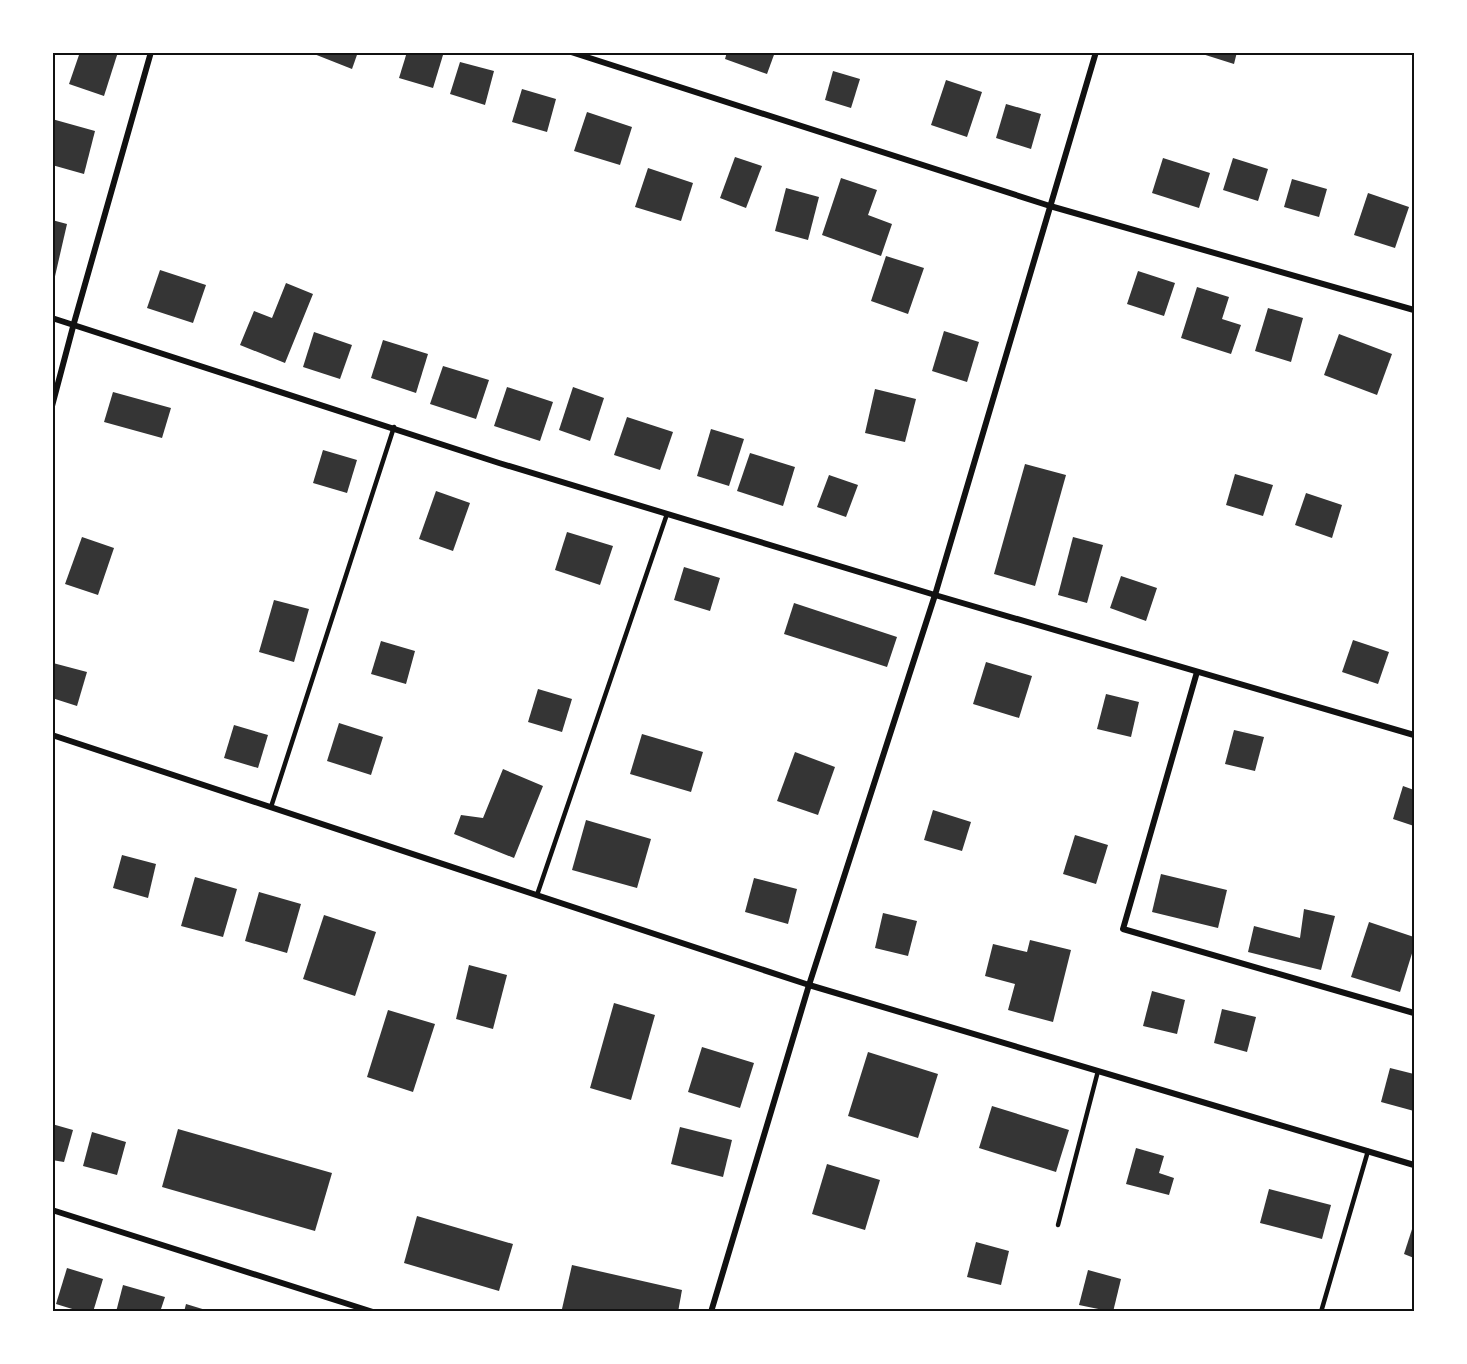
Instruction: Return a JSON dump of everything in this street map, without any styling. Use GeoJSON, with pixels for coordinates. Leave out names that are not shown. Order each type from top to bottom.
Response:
{"type":"FeatureCollection","features":[{"type":"Feature","properties":{"kind":"street"},"geometry":{"type":"LineString","coordinates":[[52,406],[151,52]]}},
{"type":"Feature","properties":{"kind":"street"},"geometry":{"type":"LineString","coordinates":[[571,52],[1050,206],[1414,310]]}},
{"type":"Feature","properties":{"kind":"street"},"geometry":{"type":"LineString","coordinates":[[711,1311],[809,985],[935,595],[1096,52]]}},
{"type":"Feature","properties":{"kind":"street"},"geometry":{"type":"LineString","coordinates":[[52,318],[74,323],[499,463],[935,595],[1414,735]]}},
{"type":"Feature","properties":{"kind":"street"},"geometry":{"type":"LineString","coordinates":[[1197,672],[1123,929],[1414,1013]]}},
{"type":"Feature","properties":{"kind":"street"},"geometry":{"type":"LineString","coordinates":[[52,735],[809,985],[1414,1165]]}},
{"type":"Feature","properties":{"kind":"street"},"geometry":{"type":"LineString","coordinates":[[52,1210],[374,1311]]}},
{"type":"Feature","properties":{"kind":"lane"},"geometry":{"type":"LineString","coordinates":[[271,807],[394,428]]}},
{"type":"Feature","properties":{"kind":"lane"},"geometry":{"type":"LineString","coordinates":[[537,895],[666,514]]}},
{"type":"Feature","properties":{"kind":"lane"},"geometry":{"type":"LineString","coordinates":[[1058,1225],[1098,1071]]}},
{"type":"Feature","properties":{"kind":"lane"},"geometry":{"type":"LineString","coordinates":[[1321,1311],[1368,1151]]}},
{"type":"Feature","properties":{"kind":"building"},"geometry":{"type":"Polygon","coordinates":[[[80,52],[118,52],[104,96],[69,84],[80,52]]]}},
{"type":"Feature","properties":{"kind":"building"},"geometry":{"type":"Polygon","coordinates":[[[309,52],[358,52],[352,69],[309,52]]]}},
{"type":"Feature","properties":{"kind":"building"},"geometry":{"type":"Polygon","coordinates":[[[407,52],[435,52],[443,55],[433,88],[399,78],[407,52]]]}},
{"type":"Feature","properties":{"kind":"building"},"geometry":{"type":"Polygon","coordinates":[[[727,52],[775,52],[767,74],[725,59],[727,52]]]}},
{"type":"Feature","properties":{"kind":"building"},"geometry":{"type":"Polygon","coordinates":[[[1196,52],[1237,52],[1234,64],[1196,52]]]}},
{"type":"Feature","properties":{"kind":"building"},"geometry":{"type":"Polygon","coordinates":[[[460,62],[494,71],[485,105],[450,94],[460,62]]]}},
{"type":"Feature","properties":{"kind":"building"},"geometry":{"type":"Polygon","coordinates":[[[833,71],[860,79],[851,108],[825,100],[833,71]]]}},
{"type":"Feature","properties":{"kind":"building"},"geometry":{"type":"Polygon","coordinates":[[[946,80],[982,92],[967,137],[931,125],[946,80]]]}},
{"type":"Feature","properties":{"kind":"building"},"geometry":{"type":"Polygon","coordinates":[[[522,89],[556,99],[547,132],[512,122],[522,89]]]}},
{"type":"Feature","properties":{"kind":"building"},"geometry":{"type":"Polygon","coordinates":[[[1006,104],[1041,114],[1031,149],[996,138],[1006,104]]]}},
{"type":"Feature","properties":{"kind":"building"},"geometry":{"type":"Polygon","coordinates":[[[587,112],[632,127],[620,165],[574,151],[587,112]]]}},
{"type":"Feature","properties":{"kind":"building"},"geometry":{"type":"Polygon","coordinates":[[[52,119],[95,131],[84,174],[52,165],[52,119]]]}},
{"type":"Feature","properties":{"kind":"building"},"geometry":{"type":"Polygon","coordinates":[[[735,157],[762,166],[746,208],[720,198],[735,157]]]}},
{"type":"Feature","properties":{"kind":"building"},"geometry":{"type":"Polygon","coordinates":[[[1163,158],[1210,173],[1199,208],[1152,193],[1163,158]]]}},
{"type":"Feature","properties":{"kind":"building"},"geometry":{"type":"Polygon","coordinates":[[[1233,158],[1268,169],[1258,201],[1223,190],[1233,158]]]}},
{"type":"Feature","properties":{"kind":"building"},"geometry":{"type":"Polygon","coordinates":[[[648,168],[693,183],[681,221],[635,207],[648,168]]]}},
{"type":"Feature","properties":{"kind":"building"},"geometry":{"type":"Polygon","coordinates":[[[841,178],[877,190],[868,215],[892,224],[881,256],[822,235],[841,178]]]}},
{"type":"Feature","properties":{"kind":"building"},"geometry":{"type":"Polygon","coordinates":[[[1292,179],[1327,189],[1319,217],[1284,207],[1292,179]]]}},
{"type":"Feature","properties":{"kind":"building"},"geometry":{"type":"Polygon","coordinates":[[[786,188],[819,197],[808,240],[775,231],[786,188]]]}},
{"type":"Feature","properties":{"kind":"building"},"geometry":{"type":"Polygon","coordinates":[[[1368,193],[1409,207],[1395,248],[1354,235],[1368,193]]]}},
{"type":"Feature","properties":{"kind":"building"},"geometry":{"type":"Polygon","coordinates":[[[52,220],[67,224],[53,285],[52,285],[52,220]]]}},
{"type":"Feature","properties":{"kind":"building"},"geometry":{"type":"Polygon","coordinates":[[[886,256],[924,268],[908,314],[871,301],[886,256]]]}},
{"type":"Feature","properties":{"kind":"building"},"geometry":{"type":"Polygon","coordinates":[[[160,270],[206,285],[193,323],[147,308],[160,270]]]}},
{"type":"Feature","properties":{"kind":"building"},"geometry":{"type":"Polygon","coordinates":[[[1138,271],[1175,283],[1164,316],[1127,304],[1138,271]]]}},
{"type":"Feature","properties":{"kind":"building"},"geometry":{"type":"Polygon","coordinates":[[[286,283],[313,294],[285,363],[240,345],[254,311],[272,318],[286,283]]]}},
{"type":"Feature","properties":{"kind":"building"},"geometry":{"type":"Polygon","coordinates":[[[1197,287],[1229,297],[1222,319],[1241,325],[1231,354],[1181,338],[1197,287]]]}},
{"type":"Feature","properties":{"kind":"building"},"geometry":{"type":"Polygon","coordinates":[[[1268,308],[1303,318],[1291,362],[1255,351],[1268,308]]]}},
{"type":"Feature","properties":{"kind":"building"},"geometry":{"type":"Polygon","coordinates":[[[944,331],[979,342],[967,382],[932,371],[944,331]]]}},
{"type":"Feature","properties":{"kind":"building"},"geometry":{"type":"Polygon","coordinates":[[[314,332],[352,345],[340,379],[303,367],[314,332]]]}},
{"type":"Feature","properties":{"kind":"building"},"geometry":{"type":"Polygon","coordinates":[[[1339,334],[1392,354],[1377,395],[1324,375],[1339,334]]]}},
{"type":"Feature","properties":{"kind":"building"},"geometry":{"type":"Polygon","coordinates":[[[383,340],[428,354],[416,393],[371,378],[383,340]]]}},
{"type":"Feature","properties":{"kind":"building"},"geometry":{"type":"Polygon","coordinates":[[[443,366],[489,380],[476,419],[430,404],[443,366]]]}},
{"type":"Feature","properties":{"kind":"building"},"geometry":{"type":"Polygon","coordinates":[[[507,387],[553,402],[540,441],[494,426],[507,387]]]}},
{"type":"Feature","properties":{"kind":"building"},"geometry":{"type":"Polygon","coordinates":[[[573,387],[604,398],[590,441],[559,430],[573,387]]]}},
{"type":"Feature","properties":{"kind":"building"},"geometry":{"type":"Polygon","coordinates":[[[875,389],[916,399],[905,442],[865,433],[875,389]]]}},
{"type":"Feature","properties":{"kind":"building"},"geometry":{"type":"Polygon","coordinates":[[[113,392],[171,408],[162,438],[104,422],[113,392]]]}},
{"type":"Feature","properties":{"kind":"building"},"geometry":{"type":"Polygon","coordinates":[[[627,417],[673,432],[660,470],[614,455],[627,417]]]}},
{"type":"Feature","properties":{"kind":"building"},"geometry":{"type":"Polygon","coordinates":[[[711,429],[744,439],[729,486],[697,476],[711,429]]]}},
{"type":"Feature","properties":{"kind":"building"},"geometry":{"type":"Polygon","coordinates":[[[323,450],[357,460],[347,493],[313,483],[323,450]]]}},
{"type":"Feature","properties":{"kind":"building"},"geometry":{"type":"Polygon","coordinates":[[[750,453],[795,467],[783,506],[737,491],[750,453]]]}},
{"type":"Feature","properties":{"kind":"building"},"geometry":{"type":"Polygon","coordinates":[[[1025,464],[1066,475],[1035,586],[994,574],[1025,464]]]}},
{"type":"Feature","properties":{"kind":"building"},"geometry":{"type":"Polygon","coordinates":[[[1235,474],[1273,485],[1263,516],[1226,505],[1235,474]]]}},
{"type":"Feature","properties":{"kind":"building"},"geometry":{"type":"Polygon","coordinates":[[[829,475],[858,485],[846,517],[817,507],[829,475]]]}},
{"type":"Feature","properties":{"kind":"building"},"geometry":{"type":"Polygon","coordinates":[[[436,491],[470,503],[453,551],[419,539],[436,491]]]}},
{"type":"Feature","properties":{"kind":"building"},"geometry":{"type":"Polygon","coordinates":[[[1306,493],[1342,505],[1332,538],[1295,525],[1306,493]]]}},
{"type":"Feature","properties":{"kind":"building"},"geometry":{"type":"Polygon","coordinates":[[[567,532],[613,546],[600,585],[555,570],[567,532]]]}},
{"type":"Feature","properties":{"kind":"building"},"geometry":{"type":"Polygon","coordinates":[[[82,537],[114,548],[98,595],[65,584],[82,537]]]}},
{"type":"Feature","properties":{"kind":"building"},"geometry":{"type":"Polygon","coordinates":[[[1073,537],[1103,545],[1087,603],[1058,595],[1073,537]]]}},
{"type":"Feature","properties":{"kind":"building"},"geometry":{"type":"Polygon","coordinates":[[[684,567],[720,578],[710,611],[674,600],[684,567]]]}},
{"type":"Feature","properties":{"kind":"building"},"geometry":{"type":"Polygon","coordinates":[[[1121,576],[1157,588],[1146,621],[1110,608],[1121,576]]]}},
{"type":"Feature","properties":{"kind":"building"},"geometry":{"type":"Polygon","coordinates":[[[274,600],[309,609],[294,662],[259,652],[274,600]]]}},
{"type":"Feature","properties":{"kind":"building"},"geometry":{"type":"Polygon","coordinates":[[[794,603],[897,637],[887,667],[784,634],[794,603]]]}},
{"type":"Feature","properties":{"kind":"building"},"geometry":{"type":"Polygon","coordinates":[[[1353,640],[1389,652],[1378,684],[1342,672],[1353,640]]]}},
{"type":"Feature","properties":{"kind":"building"},"geometry":{"type":"Polygon","coordinates":[[[381,641],[415,651],[406,684],[371,674],[381,641]]]}},
{"type":"Feature","properties":{"kind":"building"},"geometry":{"type":"Polygon","coordinates":[[[986,662],[1032,676],[1019,718],[973,704],[986,662]]]}},
{"type":"Feature","properties":{"kind":"building"},"geometry":{"type":"Polygon","coordinates":[[[53,663],[87,672],[77,706],[52,698],[53,663]]]}},
{"type":"Feature","properties":{"kind":"building"},"geometry":{"type":"Polygon","coordinates":[[[538,689],[572,699],[562,732],[528,722],[538,689]]]}},
{"type":"Feature","properties":{"kind":"building"},"geometry":{"type":"Polygon","coordinates":[[[1106,694],[1139,702],[1131,737],[1097,729],[1106,694]]]}},
{"type":"Feature","properties":{"kind":"building"},"geometry":{"type":"Polygon","coordinates":[[[339,723],[383,737],[371,775],[327,761],[339,723]]]}},
{"type":"Feature","properties":{"kind":"building"},"geometry":{"type":"Polygon","coordinates":[[[234,725],[268,735],[258,768],[224,758],[234,725]]]}},
{"type":"Feature","properties":{"kind":"building"},"geometry":{"type":"Polygon","coordinates":[[[1234,730],[1264,737],[1255,771],[1225,764],[1234,730]]]}},
{"type":"Feature","properties":{"kind":"building"},"geometry":{"type":"Polygon","coordinates":[[[642,734],[703,752],[691,792],[630,774],[642,734]]]}},
{"type":"Feature","properties":{"kind":"building"},"geometry":{"type":"Polygon","coordinates":[[[795,752],[835,767],[818,815],[777,801],[795,752]]]}},
{"type":"Feature","properties":{"kind":"building"},"geometry":{"type":"Polygon","coordinates":[[[503,769],[543,786],[514,858],[454,834],[461,815],[483,818],[503,769]]]}},
{"type":"Feature","properties":{"kind":"building"},"geometry":{"type":"Polygon","coordinates":[[[1403,786],[1414,790],[1414,826],[1393,819],[1403,786]]]}},
{"type":"Feature","properties":{"kind":"building"},"geometry":{"type":"Polygon","coordinates":[[[933,810],[971,822],[962,851],[924,840],[933,810]]]}},
{"type":"Feature","properties":{"kind":"building"},"geometry":{"type":"Polygon","coordinates":[[[586,820],[651,839],[637,888],[572,870],[586,820]]]}},
{"type":"Feature","properties":{"kind":"building"},"geometry":{"type":"Polygon","coordinates":[[[1075,835],[1108,845],[1096,884],[1063,874],[1075,835]]]}},
{"type":"Feature","properties":{"kind":"building"},"geometry":{"type":"Polygon","coordinates":[[[122,855],[156,864],[148,898],[113,888],[122,855]]]}},
{"type":"Feature","properties":{"kind":"building"},"geometry":{"type":"Polygon","coordinates":[[[1161,874],[1227,890],[1218,928],[1152,912],[1161,874]]]}},
{"type":"Feature","properties":{"kind":"building"},"geometry":{"type":"Polygon","coordinates":[[[195,877],[237,889],[223,937],[181,926],[195,877]]]}},
{"type":"Feature","properties":{"kind":"building"},"geometry":{"type":"Polygon","coordinates":[[[754,878],[797,889],[788,924],[745,912],[754,878]]]}},
{"type":"Feature","properties":{"kind":"building"},"geometry":{"type":"Polygon","coordinates":[[[259,892],[301,904],[287,953],[245,941],[259,892]]]}},
{"type":"Feature","properties":{"kind":"building"},"geometry":{"type":"Polygon","coordinates":[[[1304,909],[1335,916],[1321,970],[1248,952],[1254,926],[1300,938],[1304,909]]]}},
{"type":"Feature","properties":{"kind":"building"},"geometry":{"type":"Polygon","coordinates":[[[883,913],[917,921],[908,956],[875,948],[883,913]]]}},
{"type":"Feature","properties":{"kind":"building"},"geometry":{"type":"Polygon","coordinates":[[[324,915],[376,932],[355,996],[303,979],[324,915]]]}},
{"type":"Feature","properties":{"kind":"building"},"geometry":{"type":"Polygon","coordinates":[[[1369,922],[1414,937],[1414,947],[1400,992],[1351,977],[1369,922]]]}},
{"type":"Feature","properties":{"kind":"building"},"geometry":{"type":"Polygon","coordinates":[[[1030,940],[1071,950],[1053,1022],[1008,1010],[1015,984],[985,976],[993,944],[1027,952],[1030,940]]]}},
{"type":"Feature","properties":{"kind":"building"},"geometry":{"type":"Polygon","coordinates":[[[469,965],[507,975],[493,1029],[456,1019],[469,965]]]}},
{"type":"Feature","properties":{"kind":"building"},"geometry":{"type":"Polygon","coordinates":[[[1152,991],[1185,1000],[1177,1034],[1143,1026],[1152,991]]]}},
{"type":"Feature","properties":{"kind":"building"},"geometry":{"type":"Polygon","coordinates":[[[614,1003],[655,1015],[631,1100],[590,1088],[614,1003]]]}},
{"type":"Feature","properties":{"kind":"building"},"geometry":{"type":"Polygon","coordinates":[[[1222,1009],[1256,1017],[1247,1052],[1214,1043],[1222,1009]]]}},
{"type":"Feature","properties":{"kind":"building"},"geometry":{"type":"Polygon","coordinates":[[[388,1010],[435,1024],[413,1092],[367,1077],[388,1010]]]}},
{"type":"Feature","properties":{"kind":"building"},"geometry":{"type":"Polygon","coordinates":[[[702,1047],[754,1063],[740,1108],[688,1092],[702,1047]]]}},
{"type":"Feature","properties":{"kind":"building"},"geometry":{"type":"Polygon","coordinates":[[[868,1052],[938,1074],[918,1138],[848,1116],[868,1052]]]}},
{"type":"Feature","properties":{"kind":"building"},"geometry":{"type":"Polygon","coordinates":[[[1390,1068],[1414,1074],[1414,1111],[1381,1102],[1390,1068]]]}},
{"type":"Feature","properties":{"kind":"building"},"geometry":{"type":"Polygon","coordinates":[[[992,1106],[1069,1130],[1056,1172],[979,1148],[992,1106]]]}},
{"type":"Feature","properties":{"kind":"building"},"geometry":{"type":"Polygon","coordinates":[[[52,1124],[73,1130],[64,1162],[52,1160],[52,1124]]]}},
{"type":"Feature","properties":{"kind":"building"},"geometry":{"type":"Polygon","coordinates":[[[680,1127],[732,1140],[723,1177],[671,1164],[680,1127]]]}},
{"type":"Feature","properties":{"kind":"building"},"geometry":{"type":"Polygon","coordinates":[[[178,1129],[332,1173],[315,1231],[162,1187],[178,1129]]]}},
{"type":"Feature","properties":{"kind":"building"},"geometry":{"type":"Polygon","coordinates":[[[92,1132],[126,1142],[117,1175],[83,1166],[92,1132]]]}},
{"type":"Feature","properties":{"kind":"building"},"geometry":{"type":"Polygon","coordinates":[[[1136,1148],[1164,1156],[1159,1173],[1174,1178],[1169,1195],[1126,1184],[1136,1148]]]}},
{"type":"Feature","properties":{"kind":"building"},"geometry":{"type":"Polygon","coordinates":[[[827,1164],[880,1180],[865,1230],[812,1214],[827,1164]]]}},
{"type":"Feature","properties":{"kind":"building"},"geometry":{"type":"Polygon","coordinates":[[[1269,1189],[1331,1205],[1322,1239],[1260,1223],[1269,1189]]]}},
{"type":"Feature","properties":{"kind":"building"},"geometry":{"type":"Polygon","coordinates":[[[417,1216],[513,1244],[499,1291],[404,1263],[417,1216]]]}},
{"type":"Feature","properties":{"kind":"building"},"geometry":{"type":"Polygon","coordinates":[[[1414,1223],[1414,1258],[1404,1254],[1414,1223]]]}},
{"type":"Feature","properties":{"kind":"building"},"geometry":{"type":"Polygon","coordinates":[[[976,1242],[1009,1251],[1001,1285],[967,1277],[976,1242]]]}},
{"type":"Feature","properties":{"kind":"building"},"geometry":{"type":"Polygon","coordinates":[[[572,1265],[682,1290],[678,1312],[573,1312],[562,1309],[572,1265]]]}},
{"type":"Feature","properties":{"kind":"building"},"geometry":{"type":"Polygon","coordinates":[[[67,1268],[103,1279],[93,1312],[82,1312],[56,1304],[67,1268]]]}},
{"type":"Feature","properties":{"kind":"building"},"geometry":{"type":"Polygon","coordinates":[[[1088,1270],[1121,1279],[1113,1312],[1079,1305],[1088,1270]]]}},
{"type":"Feature","properties":{"kind":"building"},"geometry":{"type":"Polygon","coordinates":[[[123,1285],[165,1297],[160,1312],[116,1312],[123,1285]]]}},
{"type":"Feature","properties":{"kind":"building"},"geometry":{"type":"Polygon","coordinates":[[[186,1304],[209,1311],[184,1312],[186,1304]]]}}]}
